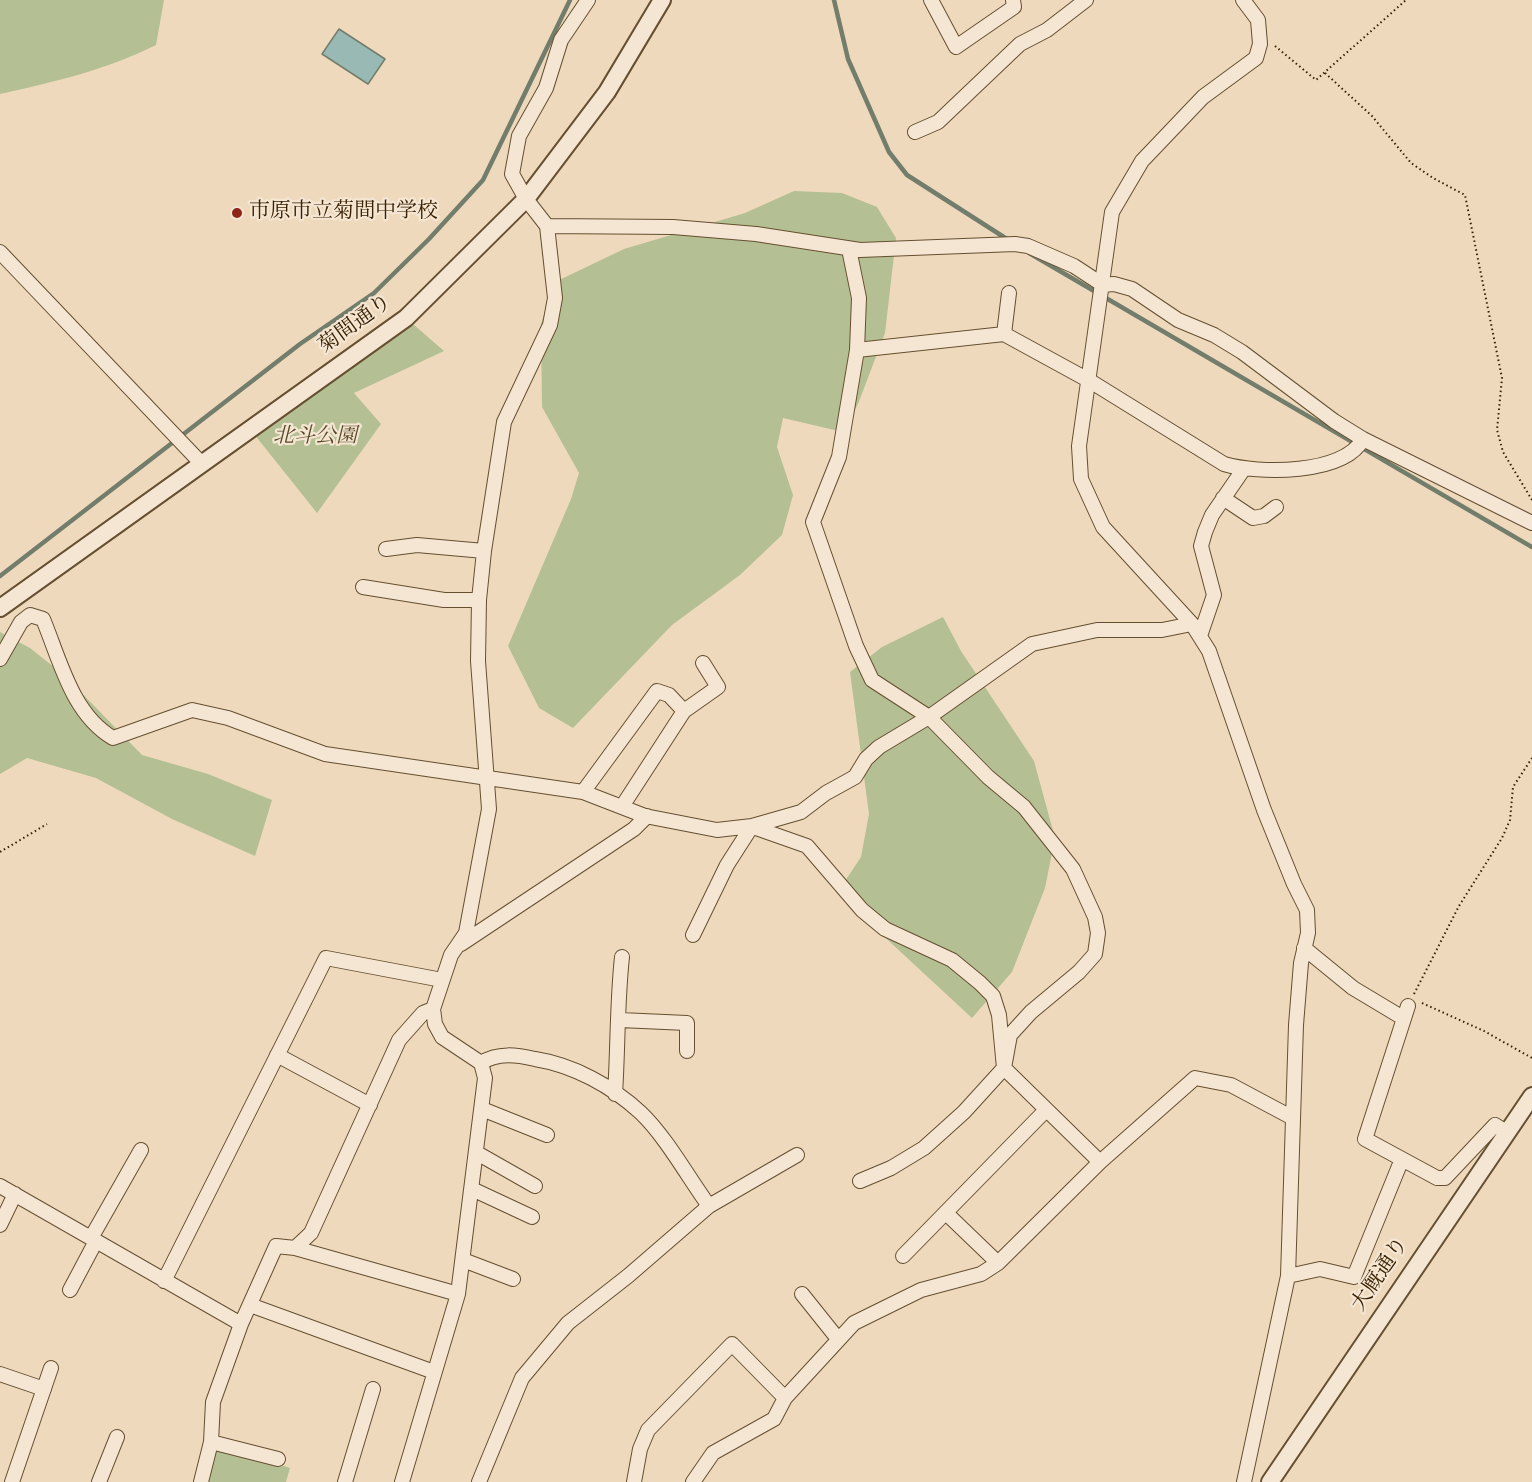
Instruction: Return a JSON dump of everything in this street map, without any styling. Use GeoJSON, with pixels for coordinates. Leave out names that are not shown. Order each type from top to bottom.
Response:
{"type":"FeatureCollection","features":[{"type":"Feature","properties":{"kind":"street"},"geometry":{"type":"LineString","coordinates":[[402,1482],[458,1294],[485,1078],[481,1063],[442,1037],[435,1024],[433,1009],[456,947],[466,933],[489,810],[478,661],[479,600],[484,551],[504,422],[550,325],[555,298],[547,226],[526,199],[512,174],[519,136],[546,88],[561,40],[587,0]]}},
{"type":"Feature","properties":{"kind":"street","name":"菊間通り"},"geometry":{"type":"LineString","coordinates":[[0,608],[406,318],[526,199],[607,92],[662,0]]}},
{"type":"Feature","properties":{"kind":"street"},"geometry":{"type":"LineString","coordinates":[[931,0],[956,47],[1014,7],[1013,0]]}},
{"type":"Feature","properties":{"kind":"street"},"geometry":{"type":"LineString","coordinates":[[915,132],[938,122],[1020,44],[1047,30],[1086,0]]}},
{"type":"Feature","properties":{"kind":"street"},"geometry":{"type":"LineString","coordinates":[[1243,0],[1258,20],[1260,44],[1256,58],[1203,97],[1142,161],[1113,212],[1079,446],[1080,479],[1103,527],[1196,630],[1221,681],[1264,810],[1307,910],[1308,933],[1304,948],[1296,1025],[1288,1276],[1244,1482]]}},
{"type":"Feature","properties":{"kind":"street"},"geometry":{"type":"LineString","coordinates":[[547,226],[673,227],[756,234],[849,249],[966,248],[1015,244],[1028,246],[1074,266],[1103,285],[1114,284],[1132,289],[1178,320],[1214,335],[1242,352],[1271,376],[1305,397],[1334,421],[1363,439],[1532,523]]}},
{"type":"Feature","properties":{"kind":"street"},"geometry":{"type":"LineString","coordinates":[[849,249],[859,298],[857,350],[839,457],[813,522],[856,646],[872,680],[929,717],[988,777],[1024,807],[1050,836],[1073,869],[1095,917],[1098,933],[1095,954],[1079,972],[1036,1007],[1011,1035],[1004,1068],[964,1112],[924,1148],[891,1168],[860,1181]]}},
{"type":"Feature","properties":{"kind":"street"},"geometry":{"type":"LineString","coordinates":[[0,252],[202,464]]}},
{"type":"Feature","properties":{"kind":"street"},"geometry":{"type":"LineString","coordinates":[[1004,334],[1009,293]]}},
{"type":"Feature","properties":{"kind":"street"},"geometry":{"type":"LineString","coordinates":[[857,350],[1004,334],[1090,381],[1224,464],[1242,470],[1302,468],[1331,463],[1350,455],[1363,439]]}},
{"type":"Feature","properties":{"kind":"street"},"geometry":{"type":"LineString","coordinates":[[1196,630],[1214,594],[1202,546],[1212,515],[1242,470]]}},
{"type":"Feature","properties":{"kind":"street"},"geometry":{"type":"LineString","coordinates":[[1223,498],[1253,518],[1264,516],[1276,507]]}},
{"type":"Feature","properties":{"kind":"street"},"geometry":{"type":"LineString","coordinates":[[386,549],[417,545],[484,551]]}},
{"type":"Feature","properties":{"kind":"street"},"geometry":{"type":"LineString","coordinates":[[363,587],[444,600],[479,600]]}},
{"type":"Feature","properties":{"kind":"street"},"geometry":{"type":"LineString","coordinates":[[0,659],[21,622],[30,615],[43,619],[79,706],[98,729],[113,738],[192,710],[228,718],[325,754],[487,776],[583,792],[623,805],[647,816],[717,830],[752,826],[801,812],[826,793],[855,777],[866,759],[879,747],[929,717],[1032,644],[1097,630],[1196,630]]}},
{"type":"Feature","properties":{"kind":"street"},"geometry":{"type":"LineString","coordinates":[[623,805],[684,711],[718,687],[703,663]]}},
{"type":"Feature","properties":{"kind":"street"},"geometry":{"type":"LineString","coordinates":[[583,792],[657,691],[669,695],[684,711]]}},
{"type":"Feature","properties":{"kind":"street"},"geometry":{"type":"LineString","coordinates":[[456,947],[634,829],[647,816]]}},
{"type":"Feature","properties":{"kind":"street"},"geometry":{"type":"LineString","coordinates":[[693,935],[727,865],[752,826]]}},
{"type":"Feature","properties":{"kind":"street"},"geometry":{"type":"LineString","coordinates":[[752,826],[807,846],[862,910],[885,929],[952,960],[980,983],[993,996],[999,1015],[1004,1068],[1100,1162]]}},
{"type":"Feature","properties":{"kind":"street"},"geometry":{"type":"LineString","coordinates":[[1304,948],[1353,988],[1406,1012],[1365,1139],[1437,1178],[1445,1178],[1495,1125],[1506,1132]]}},
{"type":"Feature","properties":{"kind":"street"},"geometry":{"type":"LineString","coordinates":[[615,1094],[620,1020],[618,994],[622,957]]}},
{"type":"Feature","properties":{"kind":"street"},"geometry":{"type":"LineString","coordinates":[[164,1281],[326,958],[442,980]]}},
{"type":"Feature","properties":{"kind":"street"},"geometry":{"type":"LineString","coordinates":[[295,1248],[311,1233],[399,1040],[423,1013],[433,1009]]}},
{"type":"Feature","properties":{"kind":"street"},"geometry":{"type":"LineString","coordinates":[[620,1020],[687,1023],[687,1051]]}},
{"type":"Feature","properties":{"kind":"street"},"geometry":{"type":"LineString","coordinates":[[481,1063],[488,1059],[511,1054],[551,1061],[577,1071],[615,1094],[641,1113],[709,1206]]}},
{"type":"Feature","properties":{"kind":"street"},"geometry":{"type":"LineString","coordinates":[[277,1055],[370,1105]]}},
{"type":"Feature","properties":{"kind":"street"},"geometry":{"type":"LineString","coordinates":[[693,1482],[713,1453],[774,1419],[785,1398],[854,1323],[921,1290],[981,1274],[998,1263],[1100,1162],[1195,1078],[1231,1085],[1292,1117]]}},
{"type":"Feature","properties":{"kind":"street","name":"大厩通り"},"geometry":{"type":"LineString","coordinates":[[1270,1482],[1532,1096]]}},
{"type":"Feature","properties":{"kind":"street"},"geometry":{"type":"LineString","coordinates":[[482,1109],[546,1135]]}},
{"type":"Feature","properties":{"kind":"street"},"geometry":{"type":"LineString","coordinates":[[903,1256],[1046,1110]]}},
{"type":"Feature","properties":{"kind":"street"},"geometry":{"type":"LineString","coordinates":[[70,1290],[141,1150]]}},
{"type":"Feature","properties":{"kind":"street"},"geometry":{"type":"LineString","coordinates":[[477,1153],[535,1186]]}},
{"type":"Feature","properties":{"kind":"street"},"geometry":{"type":"LineString","coordinates":[[479,1482],[522,1378],[568,1323],[628,1276],[709,1206],[797,1155]]}},
{"type":"Feature","properties":{"kind":"street"},"geometry":{"type":"LineString","coordinates":[[1288,1276],[1320,1269],[1354,1277],[1402,1159]]}},
{"type":"Feature","properties":{"kind":"street"},"geometry":{"type":"LineString","coordinates":[[0,1186],[241,1324]]}},
{"type":"Feature","properties":{"kind":"street"},"geometry":{"type":"LineString","coordinates":[[472,1189],[532,1217]]}},
{"type":"Feature","properties":{"kind":"street"},"geometry":{"type":"LineString","coordinates":[[0,1225],[15,1194]]}},
{"type":"Feature","properties":{"kind":"street"},"geometry":{"type":"LineString","coordinates":[[946,1213],[998,1263]]}},
{"type":"Feature","properties":{"kind":"street"},"geometry":{"type":"LineString","coordinates":[[201,1482],[211,1442],[213,1402],[241,1324],[276,1246],[295,1248],[458,1294]]}},
{"type":"Feature","properties":{"kind":"street"},"geometry":{"type":"LineString","coordinates":[[463,1260],[513,1279]]}},
{"type":"Feature","properties":{"kind":"street"},"geometry":{"type":"LineString","coordinates":[[802,1294],[838,1339]]}},
{"type":"Feature","properties":{"kind":"street"},"geometry":{"type":"LineString","coordinates":[[250,1305],[434,1372]]}},
{"type":"Feature","properties":{"kind":"street"},"geometry":{"type":"LineString","coordinates":[[634,1482],[640,1449],[648,1430],[732,1344],[785,1398]]}},
{"type":"Feature","properties":{"kind":"street"},"geometry":{"type":"LineString","coordinates":[[12,1482],[51,1368]]}},
{"type":"Feature","properties":{"kind":"street"},"geometry":{"type":"LineString","coordinates":[[0,1374],[44,1389]]}},
{"type":"Feature","properties":{"kind":"street"},"geometry":{"type":"LineString","coordinates":[[345,1482],[373,1389]]}},
{"type":"Feature","properties":{"kind":"street"},"geometry":{"type":"LineString","coordinates":[[99,1482],[117,1437]]}},
{"type":"Feature","properties":{"kind":"street"},"geometry":{"type":"LineString","coordinates":[[211,1442],[278,1459]]}},
{"type":"Feature","properties":{"kind":"path"},"geometry":{"type":"LineString","coordinates":[[1260,36],[1316,80],[1406,0]]}},
{"type":"Feature","properties":{"kind":"path"},"geometry":{"type":"LineString","coordinates":[[1325,73],[1372,116],[1411,163],[1465,195],[1502,378],[1497,430],[1503,452],[1532,500]]}},
{"type":"Feature","properties":{"kind":"path"},"geometry":{"type":"LineString","coordinates":[[1406,1012],[1459,906],[1502,838],[1510,820],[1513,787],[1532,758]]}},
{"type":"Feature","properties":{"kind":"path"},"geometry":{"type":"LineString","coordinates":[[0,852],[47,824]]}},
{"type":"Feature","properties":{"kind":"path"},"geometry":{"type":"LineString","coordinates":[[1406,1012],[1418,1002],[1435,1007],[1532,1058]]}},
{"type":"Feature","properties":{"kind":"green space"},"geometry":{"type":"Polygon","coordinates":[[[0,0],[164,0],[156,45],[99,68],[0,94],[0,0]]]}},
{"type":"Feature","properties":{"kind":"green space"},"geometry":{"type":"Polygon","coordinates":[[[794,191],[842,193],[877,207],[896,238],[885,333],[858,404],[843,432],[783,418],[777,447],[793,495],[782,535],[740,575],[672,625],[573,728],[539,708],[508,646],[571,499],[579,473],[542,407],[541,324],[555,282],[624,249],[745,213],[794,191]]]}},
{"type":"Feature","properties":{"kind":"green space","name":"北斗公園"},"geometry":{"type":"Polygon","coordinates":[[[406,318],[444,351],[354,393],[381,424],[317,513],[250,429],[406,318]]]}},
{"type":"Feature","properties":{"kind":"green space"},"geometry":{"type":"Polygon","coordinates":[[[943,617],[961,651],[1034,761],[1055,838],[1045,888],[1012,972],[972,1018],[837,893],[861,857],[869,814],[850,672],[882,647],[943,617]]]}},
{"type":"Feature","properties":{"kind":"green space"},"geometry":{"type":"Polygon","coordinates":[[[0,632],[30,648],[64,675],[142,755],[208,774],[272,800],[255,856],[172,819],[96,778],[27,758],[0,774],[0,632]]]}},
{"type":"Feature","properties":{"kind":"green space"},"geometry":{"type":"Polygon","coordinates":[[[211,1442],[290,1468],[286,1482],[199,1482],[211,1442]]]}},
{"type":"Feature","properties":{"kind":"water"},"geometry":{"type":"Polygon","coordinates":[[[339,29],[385,59],[368,84],[322,54],[339,29]]]}},
{"type":"Feature","properties":{"kind":"waterway"},"geometry":{"type":"LineString","coordinates":[[0,576],[300,344],[374,293],[429,239],[483,180],[570,0]]}},
{"type":"Feature","properties":{"kind":"waterway"},"geometry":{"type":"LineString","coordinates":[[834,0],[848,59],[889,152],[907,175],[1010,241]]}},
{"type":"Feature","properties":{"kind":"waterway"},"geometry":{"type":"LineString","coordinates":[[1029,253],[1532,547]]}},
{"type":"Feature","properties":{"kind":"place","name":"市原市立菊間中学校"},"geometry":{"type":"Point","coordinates":[237,213]}}]}
